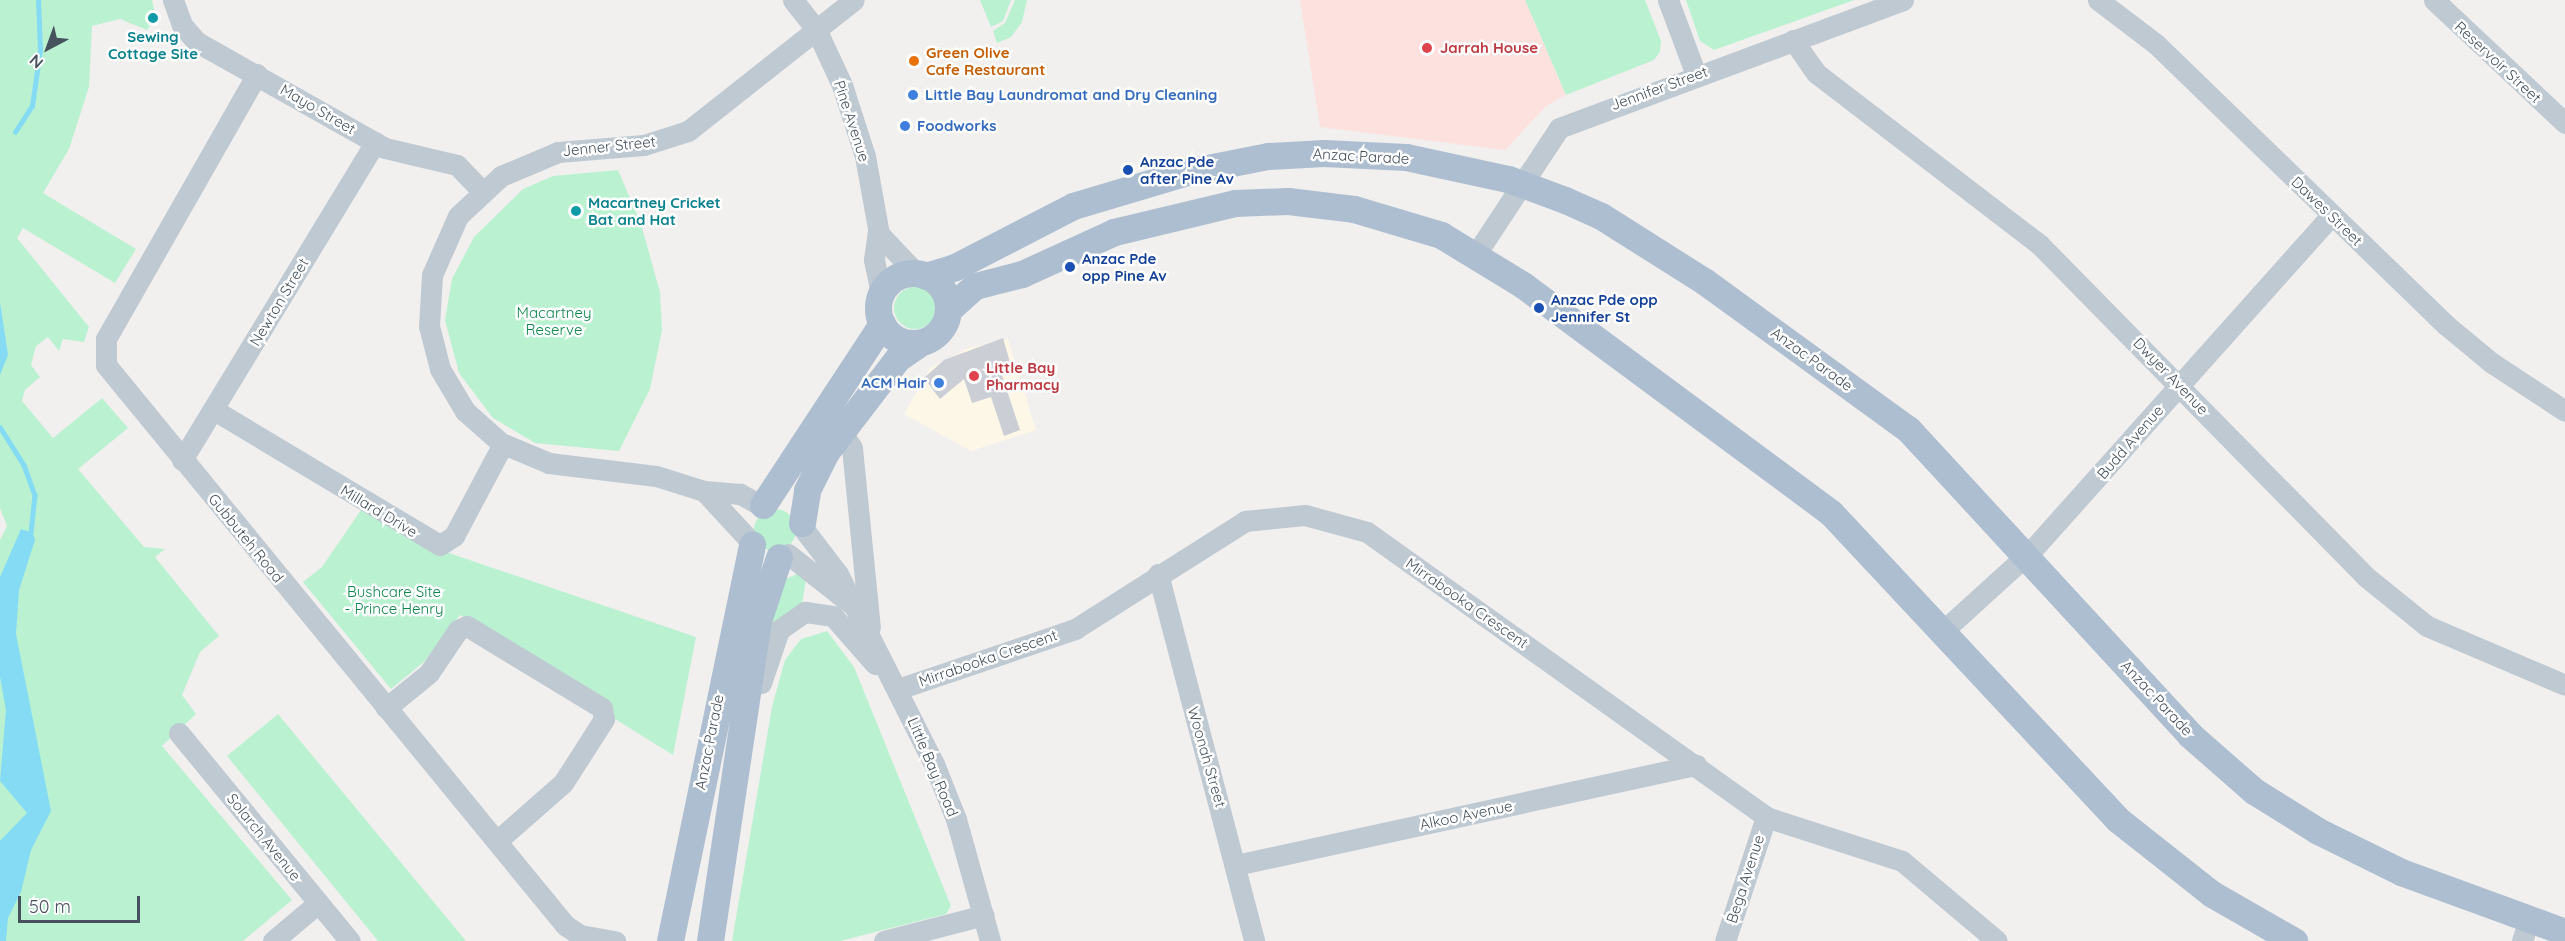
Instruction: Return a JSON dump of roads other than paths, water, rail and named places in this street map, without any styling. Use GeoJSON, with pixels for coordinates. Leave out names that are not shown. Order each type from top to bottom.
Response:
{"type":"FeatureCollection","features":[{"type":"Feature","properties":{"kind":"main road","name":"Anzac Parade"},"geometry":{"type":"LineString","coordinates":[[921,274],[955,267],[1072,206],[1243,160],[1324,153],[1384,155],[1520,183],[1586,209],[1652,248],[1895,418],[1926,445],[2190,735],[2254,791],[2318,831],[2525,931],[2565,932]]}},
{"type":"Feature","properties":{"kind":"main road"},"geometry":{"type":"LineString","coordinates":[[948,310],[943,289],[921,274],[895,278],[881,294],[882,324],[763,506],[749,523],[752,544],[764,555],[784,555],[799,543],[813,476],[841,431],[897,359],[939,333],[948,310],[975,285],[1022,274],[1114,232],[1197,209],[1261,200],[1373,213],[1425,228],[1476,254],[1831,513],[2132,833],[2212,894],[2294,941]]}},
{"type":"Feature","properties":{"kind":"main road"},"geometry":{"type":"LineString","coordinates":[[882,324],[898,340],[920,343]]}},
{"type":"Feature","properties":{"kind":"main road"},"geometry":{"type":"LineString","coordinates":[[763,506],[786,505],[802,525]]}},
{"type":"Feature","properties":{"kind":"main road","name":"Anzac Parade"},"geometry":{"type":"LineString","coordinates":[[670,941],[752,544]]}},
{"type":"Feature","properties":{"kind":"main road","name":"Anzac Parade"},"geometry":{"type":"LineString","coordinates":[[710,941],[758,621],[784,555]]}},
{"type":"Feature","properties":{"kind":"street","name":"Mayo Street"},"geometry":{"type":"LineString","coordinates":[[173,0],[195,40],[375,142],[402,154],[457,165],[482,190]]}},
{"type":"Feature","properties":{"kind":"street","name":"Pine Avenue"},"geometry":{"type":"LineString","coordinates":[[793,0],[816,29],[865,156],[878,231],[874,260],[881,294]]}},
{"type":"Feature","properties":{"kind":"street","name":"Jenner Street"},"geometry":{"type":"LineString","coordinates":[[763,506],[740,494],[704,491],[645,474],[549,463],[503,444],[472,419],[453,395],[438,365],[429,327],[436,258],[455,221],[482,190],[507,172],[550,154],[644,145],[688,131],[854,0]]}},
{"type":"Feature","properties":{"kind":"street"},"geometry":{"type":"LineString","coordinates":[[1668,0],[1696,75]]}},
{"type":"Feature","properties":{"kind":"street","name":"Jennifer Street"},"geometry":{"type":"LineString","coordinates":[[1476,254],[1520,183],[1559,128],[1696,75],[1903,0]]}},
{"type":"Feature","properties":{"kind":"street","name":"Dawes Street"},"geometry":{"type":"LineString","coordinates":[[2098,0],[2156,44],[2331,216],[2482,355],[2565,411]]}},
{"type":"Feature","properties":{"kind":"street","name":"Reservoir Street"},"geometry":{"type":"LineString","coordinates":[[2434,0],[2565,123]]}},
{"type":"Feature","properties":{"kind":"street","name":"Dwyer Avenue"},"geometry":{"type":"LineString","coordinates":[[1793,40],[1816,74],[2040,245],[2181,385],[2290,503],[2365,576],[2427,626],[2565,685]]}},
{"type":"Feature","properties":{"kind":"street","name":"Gubbuteh Road"},"geometry":{"type":"LineString","coordinates":[[257,74],[104,343],[111,374],[568,928],[615,941]]}},
{"type":"Feature","properties":{"kind":"street","name":"Newton Street"},"geometry":{"type":"LineString","coordinates":[[182,460],[375,142]]}},
{"type":"Feature","properties":{"kind":"street","name":"Budd Avenue"},"geometry":{"type":"LineString","coordinates":[[1943,631],[2027,555],[2331,216]]}},
{"type":"Feature","properties":{"kind":"street"},"geometry":{"type":"LineString","coordinates":[[878,231],[921,274]]}},
{"type":"Feature","properties":{"kind":"street","name":"Millard Drive"},"geometry":{"type":"LineString","coordinates":[[214,410],[436,544],[448,543],[454,536],[503,444]]}},
{"type":"Feature","properties":{"kind":"street","name":"Little Bay Road"},"geometry":{"type":"LineString","coordinates":[[841,431],[852,448],[870,634]]}},
{"type":"Feature","properties":{"kind":"street"},"geometry":{"type":"LineString","coordinates":[[704,491],[752,544]]}},
{"type":"Feature","properties":{"kind":"street","name":"Mirrabooka Crescent"},"geometry":{"type":"LineString","coordinates":[[898,689],[1075,629],[1158,574],[1245,521],[1305,515],[1367,532],[1766,816],[1902,861],[1997,941]]}},
{"type":"Feature","properties":{"kind":"street","name":"Little Bay Road"},"geometry":{"type":"LineString","coordinates":[[802,525],[829,559],[870,634],[947,793],[990,941]]}},
{"type":"Feature","properties":{"kind":"street","name":"Little Bay Road"},"geometry":{"type":"LineString","coordinates":[[784,555],[855,607]]}},
{"type":"Feature","properties":{"kind":"street","name":"Woonah Street"},"geometry":{"type":"LineString","coordinates":[[1158,574],[1236,865],[1254,941]]}},
{"type":"Feature","properties":{"kind":"street"},"geometry":{"type":"LineString","coordinates":[[736,770],[753,735],[768,652],[779,630],[795,616],[815,612],[833,616],[898,689]]}},
{"type":"Feature","properties":{"kind":"street"},"geometry":{"type":"LineString","coordinates":[[386,708],[429,673],[458,630],[467,626],[602,708],[604,719],[563,783],[497,841]]}},
{"type":"Feature","properties":{"kind":"street","name":"Solarch Avenue"},"geometry":{"type":"LineString","coordinates":[[178,733],[350,941]]}},
{"type":"Feature","properties":{"kind":"street","name":"Alkoo Avenue"},"geometry":{"type":"LineString","coordinates":[[1236,865],[1696,765]]}},
{"type":"Feature","properties":{"kind":"street","name":"Bega Avenue"},"geometry":{"type":"LineString","coordinates":[[1725,941],[1766,816]]}},
{"type":"Feature","properties":{"kind":"street"},"geometry":{"type":"LineString","coordinates":[[273,941],[318,903]]}},
{"type":"Feature","properties":{"kind":"street"},"geometry":{"type":"LineString","coordinates":[[884,941],[984,915]]}},
{"type":"Feature","properties":{"kind":"water"},"geometry":{"type":"Polygon","coordinates":[[[0,302],[8,355],[0,375],[0,302]]]}},
{"type":"Feature","properties":{"kind":"water"},"geometry":{"type":"Polygon","coordinates":[[[21,529],[33,533],[35,540],[19,590],[16,634],[51,811],[31,850],[21,892],[8,918],[6,941],[0,941],[0,841],[27,813],[0,781],[6,710],[0,677],[0,577],[21,529]]]}},
{"type":"Feature","properties":{"kind":"waterway"},"geometry":{"type":"LineString","coordinates":[[15,132],[32,106],[40,50],[38,0]]}},
{"type":"Feature","properties":{"kind":"waterway"},"geometry":{"type":"LineString","coordinates":[[0,427],[24,465],[35,495],[31,532]]}},
{"type":"Feature","properties":{"kind":"place","name":"Sewing Cottage Site"},"geometry":{"type":"Point","coordinates":[153,18]}},
{"type":"Feature","properties":{"kind":"place","name":"Jarrah House"},"geometry":{"type":"Point","coordinates":[1427,48]}},
{"type":"Feature","properties":{"kind":"place","name":"Green Olive Cafe Restaurant"},"geometry":{"type":"Point","coordinates":[914,61]}},
{"type":"Feature","properties":{"kind":"place","name":"Little Bay Laundromat and Dry Cleaning"},"geometry":{"type":"Point","coordinates":[913,95]}},
{"type":"Feature","properties":{"kind":"place","name":"Foodworks"},"geometry":{"type":"Point","coordinates":[905,126]}},
{"type":"Feature","properties":{"kind":"place","name":"Anzac Pde after Pine Av"},"geometry":{"type":"Point","coordinates":[1128,170]}},
{"type":"Feature","properties":{"kind":"place","name":"Macartney Cricket Bat and Hat"},"geometry":{"type":"Point","coordinates":[576,211]}},
{"type":"Feature","properties":{"kind":"place","name":"Anzac Pde opp Pine Av"},"geometry":{"type":"Point","coordinates":[1070,267]}},
{"type":"Feature","properties":{"kind":"place","name":"Anzac Pde opp Jennifer St"},"geometry":{"type":"Point","coordinates":[1539,308]}},
{"type":"Feature","properties":{"kind":"place","name":"Little Bay Pharmacy"},"geometry":{"type":"Point","coordinates":[974,376]}},
{"type":"Feature","properties":{"kind":"place","name":"ACM Hair"},"geometry":{"type":"Point","coordinates":[939,383]}},
{"type":"Feature","properties":{"kind":"park label","name":"Macartney Reserve"},"geometry":{"type":"Point","coordinates":[554,320]}},
{"type":"Feature","properties":{"kind":"park label","name":"Bushcare Site - Prince Henry"},"geometry":{"type":"Point","coordinates":[394,600]}}]}
